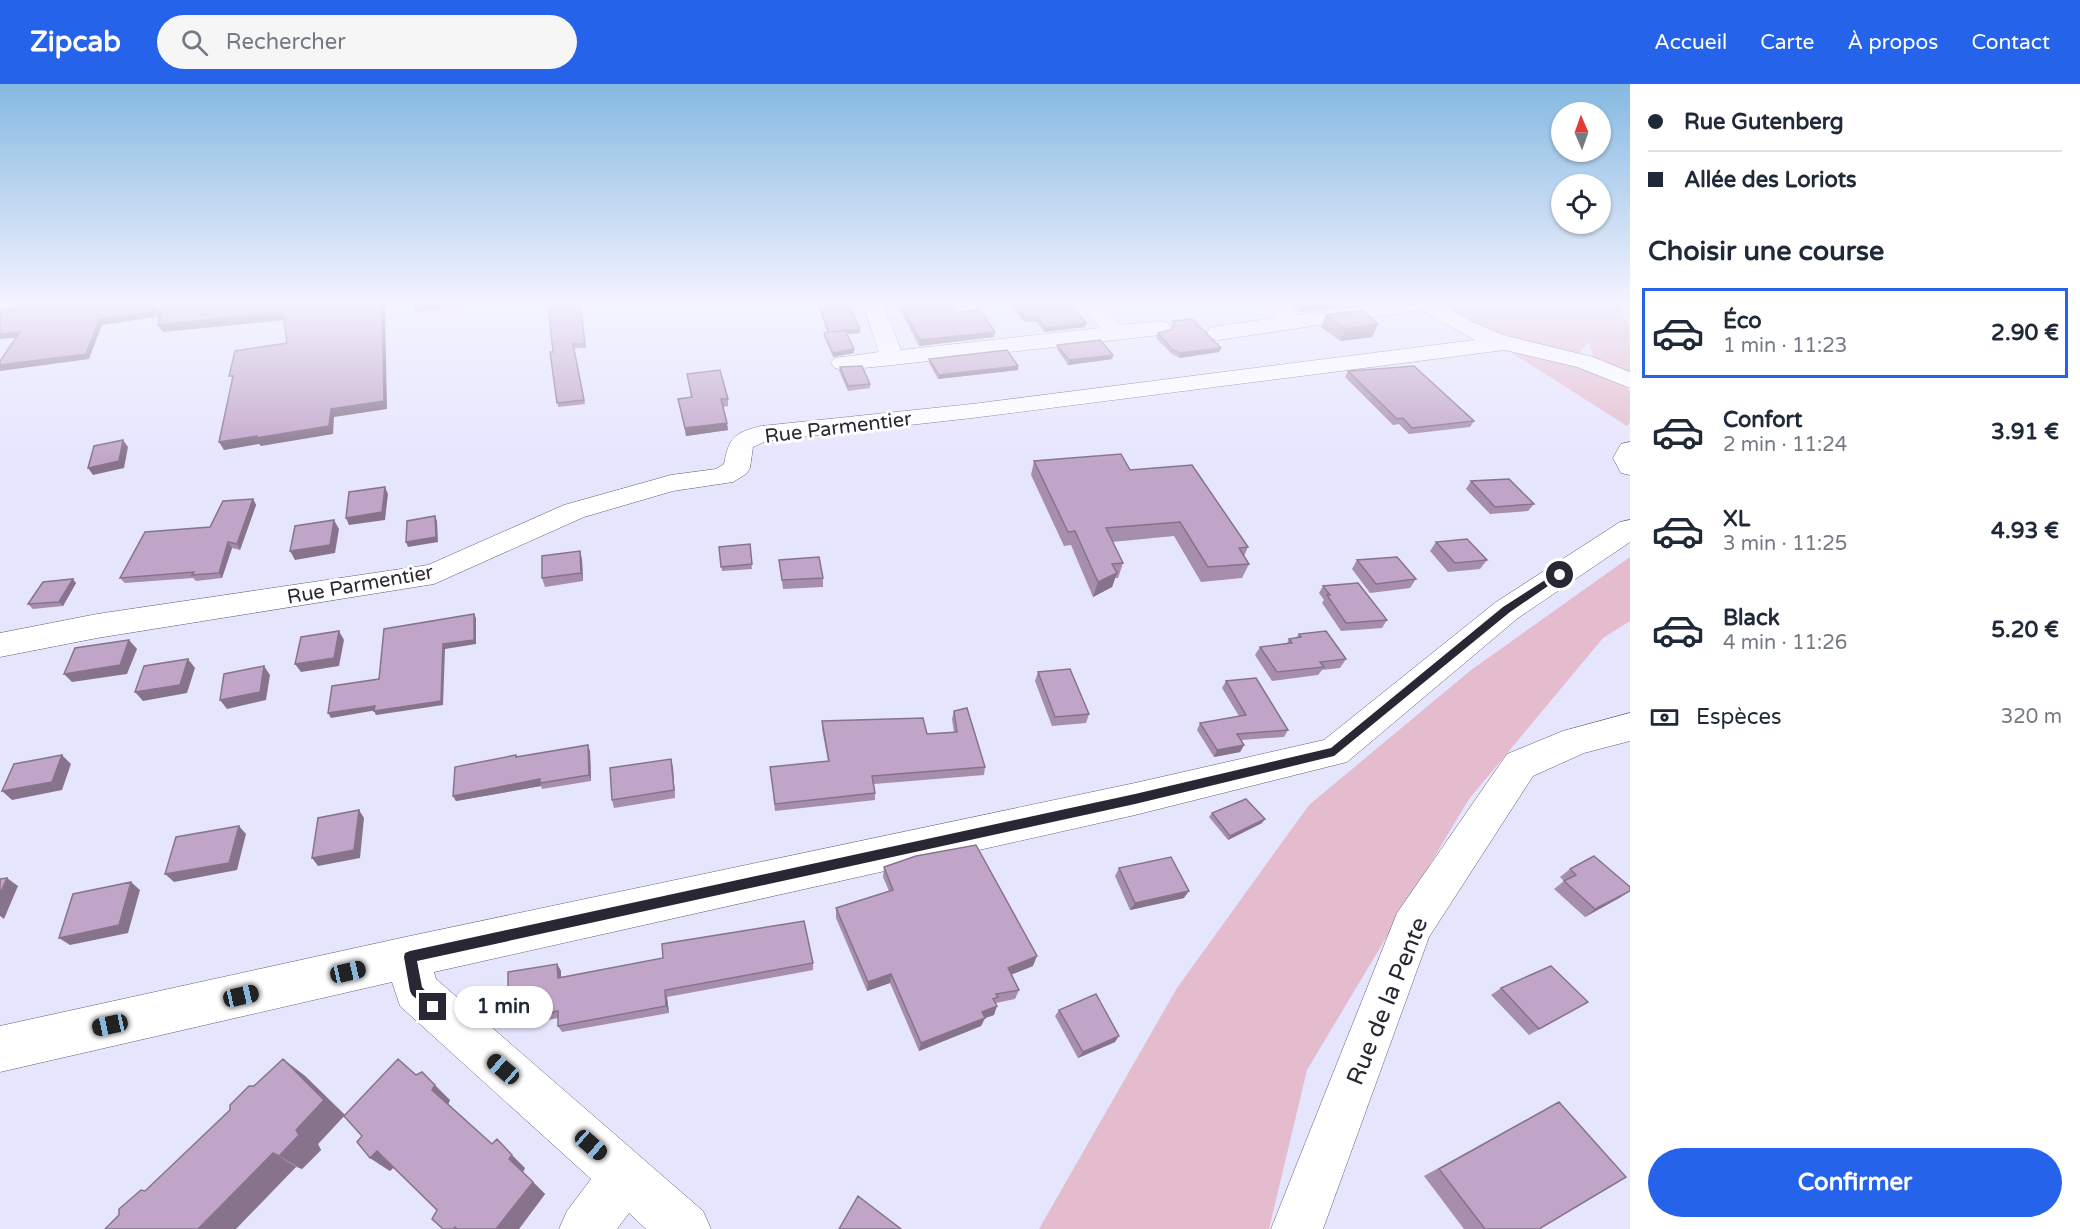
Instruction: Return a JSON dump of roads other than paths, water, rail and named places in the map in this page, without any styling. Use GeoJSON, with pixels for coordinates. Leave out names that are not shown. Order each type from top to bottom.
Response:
{"type":"FeatureCollection","features":[{"type":"Feature","properties":{"kind":"street"},"geometry":{"type":"LineString","coordinates":[[843,363],[916,355]]}},
{"type":"Feature","properties":{"kind":"street","name":"Rue Parmentier"},"geometry":{"type":"LineString","coordinates":[[0,645],[97,626],[434,574],[574,511],[671,483],[723,476],[737,468],[741,443],[761,434],[972,411],[1407,355]]}},
{"type":"Feature","properties":{"kind":"street"},"geometry":{"type":"LineString","coordinates":[[1564,355],[1613,371],[1630,381]]}},
{"type":"Feature","properties":{"kind":"street"},"geometry":{"type":"LineString","coordinates":[[1630,450],[1626,458],[1630,467]]}},
{"type":"Feature","properties":{"kind":"street"},"geometry":{"type":"LineString","coordinates":[[0,1049],[1135,799],[1334,752],[1507,609],[1630,529]]}},
{"type":"Feature","properties":{"kind":"street","name":"Rue de la Pente"},"geometry":{"type":"LineString","coordinates":[[1297,1229],[1412,927],[1418,917],[1520,765],[1576,741],[1630,727]]}},
{"type":"Feature","properties":{"kind":"street"},"geometry":{"type":"LineString","coordinates":[[410,957],[416,991],[685,1229]]}},
{"type":"Feature","properties":{"kind":"street"},"geometry":{"type":"LineString","coordinates":[[585,1229],[626,1176]]}}]}
